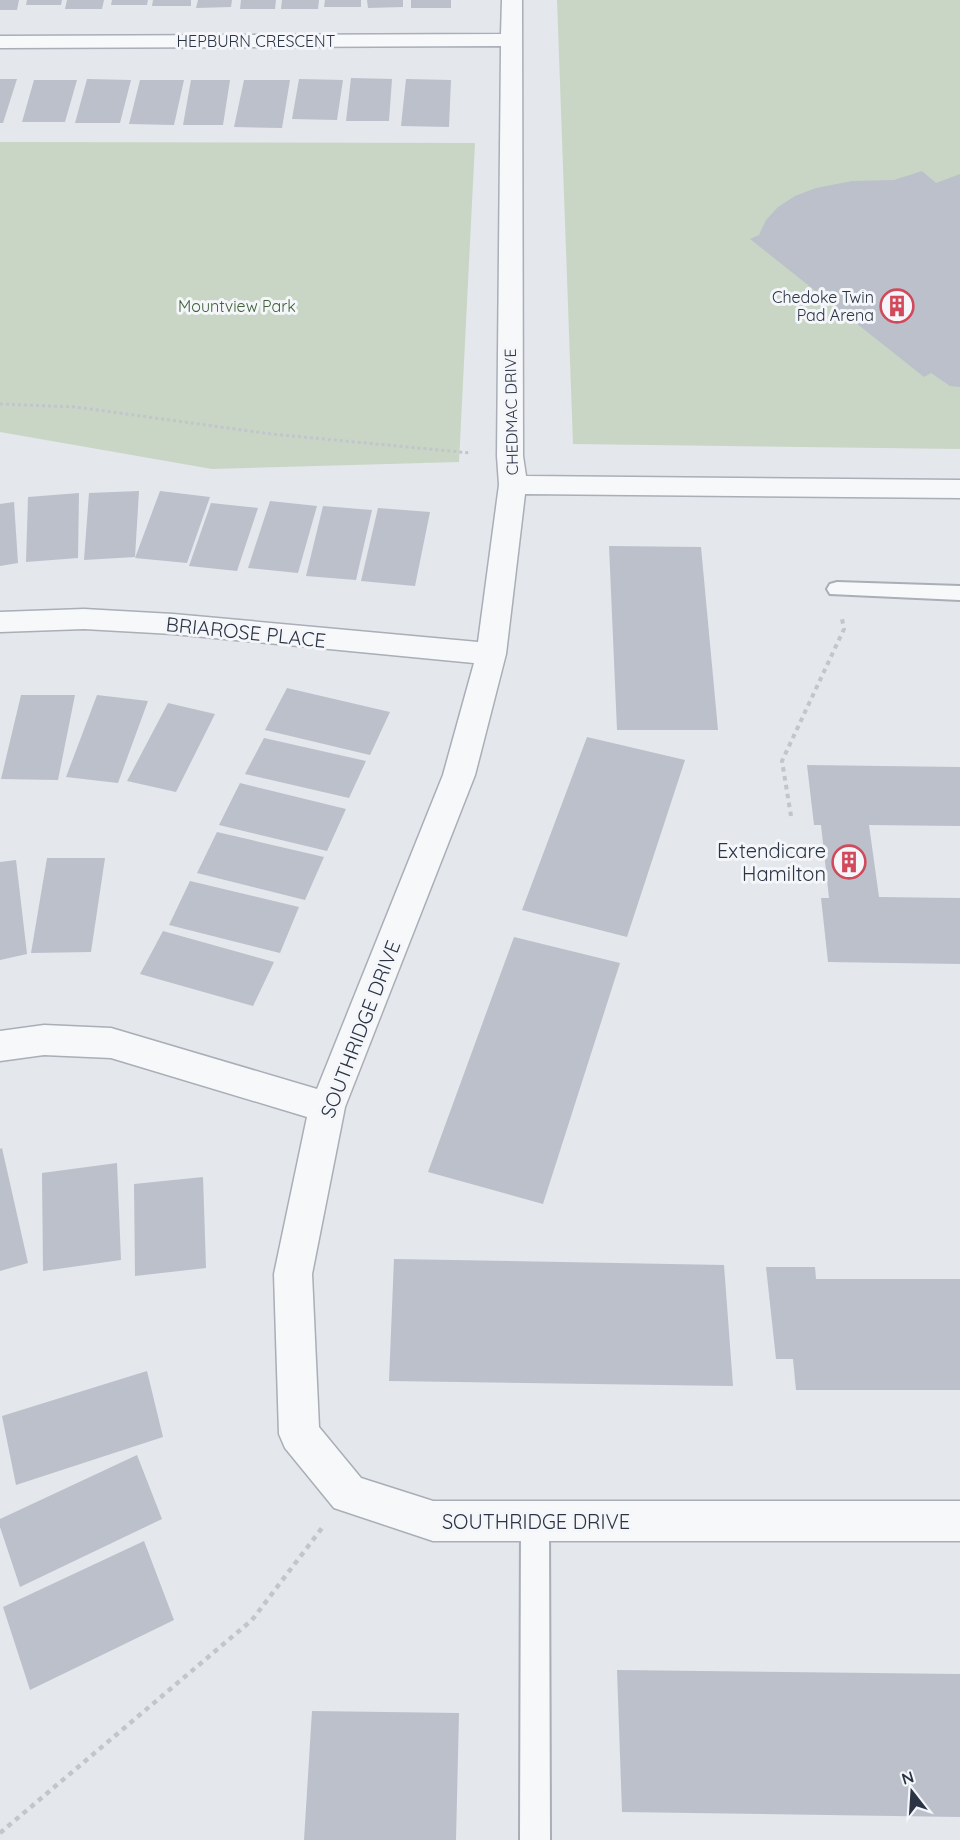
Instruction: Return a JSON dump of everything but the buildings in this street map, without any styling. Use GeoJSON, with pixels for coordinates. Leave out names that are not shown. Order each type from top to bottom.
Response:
{"type":"FeatureCollection","features":[{"type":"Feature","properties":{"kind":"street","name":"CHEDMAC DRIVE"},"geometry":{"type":"LineString","coordinates":[[512,0],[510,456],[513,486],[960,489]]}},
{"type":"Feature","properties":{"kind":"street","name":"HEPBURN CRESCENT"},"geometry":{"type":"LineString","coordinates":[[0,42],[512,40]]}},
{"type":"Feature","properties":{"kind":"street","name":"SOUTHRIDGE DRIVE"},"geometry":{"type":"LineString","coordinates":[[513,486],[491,654],[459,775],[327,1107],[293,1274],[299,1434],[348,1494],[433,1521],[960,1521]]}},
{"type":"Feature","properties":{"kind":"street","name":"BRIAROSE PLACE"},"geometry":{"type":"LineString","coordinates":[[0,622],[84,619],[173,624],[491,654]]}},
{"type":"Feature","properties":{"kind":"street"},"geometry":{"type":"LineString","coordinates":[[0,1046],[44,1040],[111,1043],[327,1107]]}},
{"type":"Feature","properties":{"kind":"lane"},"geometry":{"type":"LineString","coordinates":[[837,589],[960,593]]}},
{"type":"Feature","properties":{"kind":"lane"},"geometry":{"type":"LineString","coordinates":[[535,1522],[535,1840]]}},
{"type":"Feature","properties":{"kind":"path"},"geometry":{"type":"LineString","coordinates":[[0,404],[18,403],[77,408],[301,439],[471,453]]}},
{"type":"Feature","properties":{"kind":"path"},"geometry":{"type":"LineString","coordinates":[[791,816],[782,761],[844,629],[837,589]]}},
{"type":"Feature","properties":{"kind":"path"},"geometry":{"type":"LineString","coordinates":[[0,1833],[252,1620],[348,1494]]}},
{"type":"Feature","properties":{"kind":"green space"},"geometry":{"type":"Polygon","coordinates":[[[557,0],[960,0],[960,449],[573,444],[557,0]]]}},
{"type":"Feature","properties":{"kind":"green space","name":"Mountview Park"},"geometry":{"type":"Polygon","coordinates":[[[0,142],[475,143],[459,462],[212,469],[0,432],[0,142]]]}},
{"type":"Feature","properties":{"kind":"place","name":"Chedoke Twin Pad Arena"},"geometry":{"type":"Point","coordinates":[897,306]}},
{"type":"Feature","properties":{"kind":"place","name":"Extendicare Hamilton"},"geometry":{"type":"Point","coordinates":[849,862]}}]}
